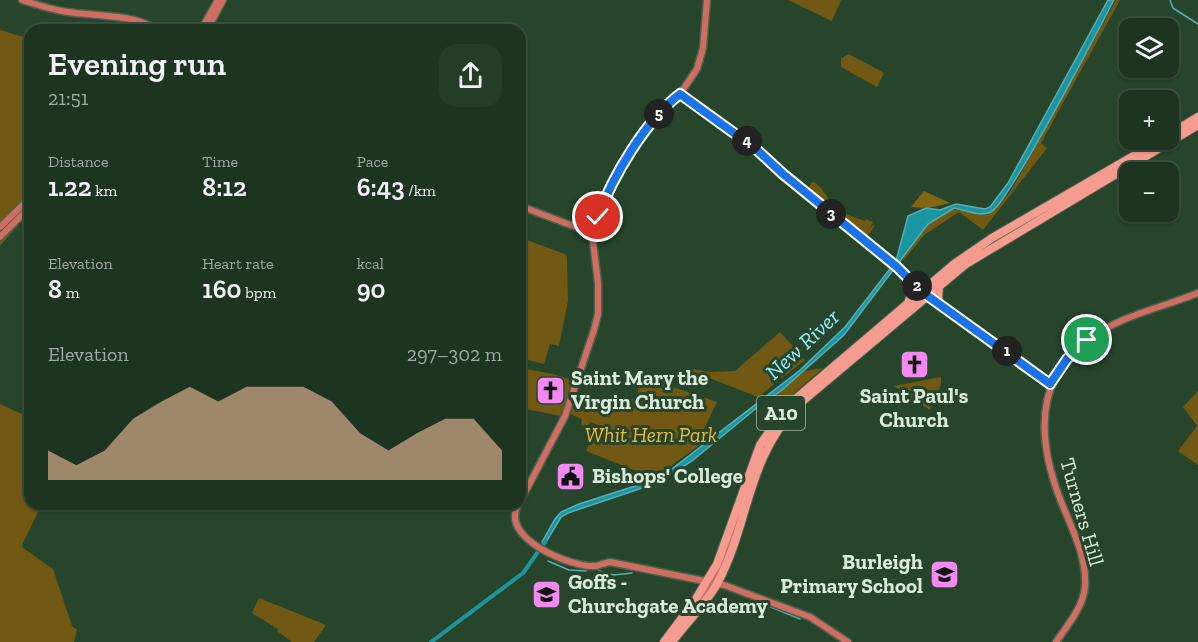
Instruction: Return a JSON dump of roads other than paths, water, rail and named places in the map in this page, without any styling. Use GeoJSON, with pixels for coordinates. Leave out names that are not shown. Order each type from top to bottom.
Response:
{"type":"FeatureCollection","features":[{"type":"Feature","properties":{"kind":"highway"},"geometry":{"type":"LineString","coordinates":[[1179,128],[1198,117]]}},
{"type":"Feature","properties":{"kind":"highway","name":"A10"},"geometry":{"type":"LineString","coordinates":[[664,642],[694,602],[711,585],[751,466],[769,428],[801,392],[908,302],[939,285],[984,252],[1198,125]]}},
{"type":"Feature","properties":{"kind":"highway","name":"A10"},"geometry":{"type":"LineString","coordinates":[[672,642],[711,585],[766,449],[789,414],[971,252],[1144,150]]}},
{"type":"Feature","properties":{"kind":"highway"},"geometry":{"type":"LineString","coordinates":[[908,302],[913,291],[911,281]]}},
{"type":"Feature","properties":{"kind":"highway"},"geometry":{"type":"LineString","coordinates":[[938,303],[939,285]]}},
{"type":"Feature","properties":{"kind":"main road"},"geometry":{"type":"LineString","coordinates":[[22,0],[60,11],[145,24]]}},
{"type":"Feature","properties":{"kind":"main road"},"geometry":{"type":"LineString","coordinates":[[204,24],[218,0]]}},
{"type":"Feature","properties":{"kind":"main road"},"geometry":{"type":"LineString","coordinates":[[210,24],[223,0]]}},
{"type":"Feature","properties":{"kind":"main road"},"geometry":{"type":"LineString","coordinates":[[526,491],[564,416],[595,326],[598,283],[592,233],[609,190],[634,149],[671,101],[680,94],[697,69],[707,0]]}},
{"type":"Feature","properties":{"kind":"main road"},"geometry":{"type":"LineString","coordinates":[[680,94],[747,142],[924,293],[1050,384],[1071,354],[1101,331],[1122,320],[1198,293]]}},
{"type":"Feature","properties":{"kind":"main road"},"geometry":{"type":"LineString","coordinates":[[0,227],[24,204]]}},
{"type":"Feature","properties":{"kind":"main road"},"geometry":{"type":"LineString","coordinates":[[526,208],[592,233]]}},
{"type":"Feature","properties":{"kind":"main road"},"geometry":{"type":"LineString","coordinates":[[0,237],[24,213]]}},
{"type":"Feature","properties":{"kind":"main road","name":"Turners Hill"},"geometry":{"type":"LineString","coordinates":[[1050,384],[1045,410],[1048,455],[1059,495],[1082,554],[1085,572],[1082,599],[1056,642]]}},
{"type":"Feature","properties":{"kind":"main road"},"geometry":{"type":"LineString","coordinates":[[517,510],[514,516],[516,526],[541,549],[568,560],[594,566],[610,562],[711,585]]}},
{"type":"Feature","properties":{"kind":"main road"},"geometry":{"type":"LineString","coordinates":[[678,577],[691,582],[730,588],[810,617],[848,642]]}},
{"type":"Feature","properties":{"kind":"main road"},"geometry":{"type":"LineString","coordinates":[[691,582],[697,590],[694,602]]}},
{"type":"Feature","properties":{"kind":"main road"},"geometry":{"type":"LineString","coordinates":[[672,632],[711,585]]}},
{"type":"Feature","properties":{"kind":"water"},"geometry":{"type":"Polygon","coordinates":[[[1108,0],[1114,0],[1034,149],[1001,202],[991,212],[978,213],[954,208],[928,224],[844,335],[782,390],[692,461],[657,483],[568,513],[561,517],[545,544],[542,542],[561,512],[660,478],[799,371],[845,327],[896,261],[908,216],[926,208],[940,210],[956,204],[985,209],[990,207],[1008,183],[1108,0]]]}},
{"type":"Feature","properties":{"kind":"waterway"},"geometry":{"type":"LineString","coordinates":[[1170,0],[1173,8],[1198,24]]}},
{"type":"Feature","properties":{"kind":"waterway","name":"New River"},"geometry":{"type":"LineString","coordinates":[[431,642],[523,573],[545,542]]}},
{"type":"Feature","properties":{"kind":"waterway"},"geometry":{"type":"LineString","coordinates":[[548,561],[569,570],[586,571]]}},
{"type":"Feature","properties":{"kind":"waterway"},"geometry":{"type":"LineString","coordinates":[[599,571],[614,575],[632,573]]}},
{"type":"Feature","properties":{"kind":"waterway"},"geometry":{"type":"LineString","coordinates":[[766,605],[800,619]]}},
{"type":"Feature","properties":{"kind":"waterway"},"geometry":{"type":"LineString","coordinates":[[828,633],[842,642]]}},
{"type":"Feature","properties":{"kind":"place","name":"Saint Paul's Church"},"geometry":{"type":"Point","coordinates":[914,365]}},
{"type":"Feature","properties":{"kind":"place","name":"Saint Mary the Virgin Church"},"geometry":{"type":"Point","coordinates":[550,390]}},
{"type":"Feature","properties":{"kind":"place","name":"Bishops' College"},"geometry":{"type":"Point","coordinates":[571,476]}},
{"type":"Feature","properties":{"kind":"place","name":"Burleigh Primary School"},"geometry":{"type":"Point","coordinates":[944,574]}},
{"type":"Feature","properties":{"kind":"place","name":"Goffs - Churchgate Academy"},"geometry":{"type":"Point","coordinates":[547,594]}},
{"type":"Feature","properties":{"kind":"park label","name":"Whit Hern Park"},"geometry":{"type":"Point","coordinates":[651,435]}}]}
